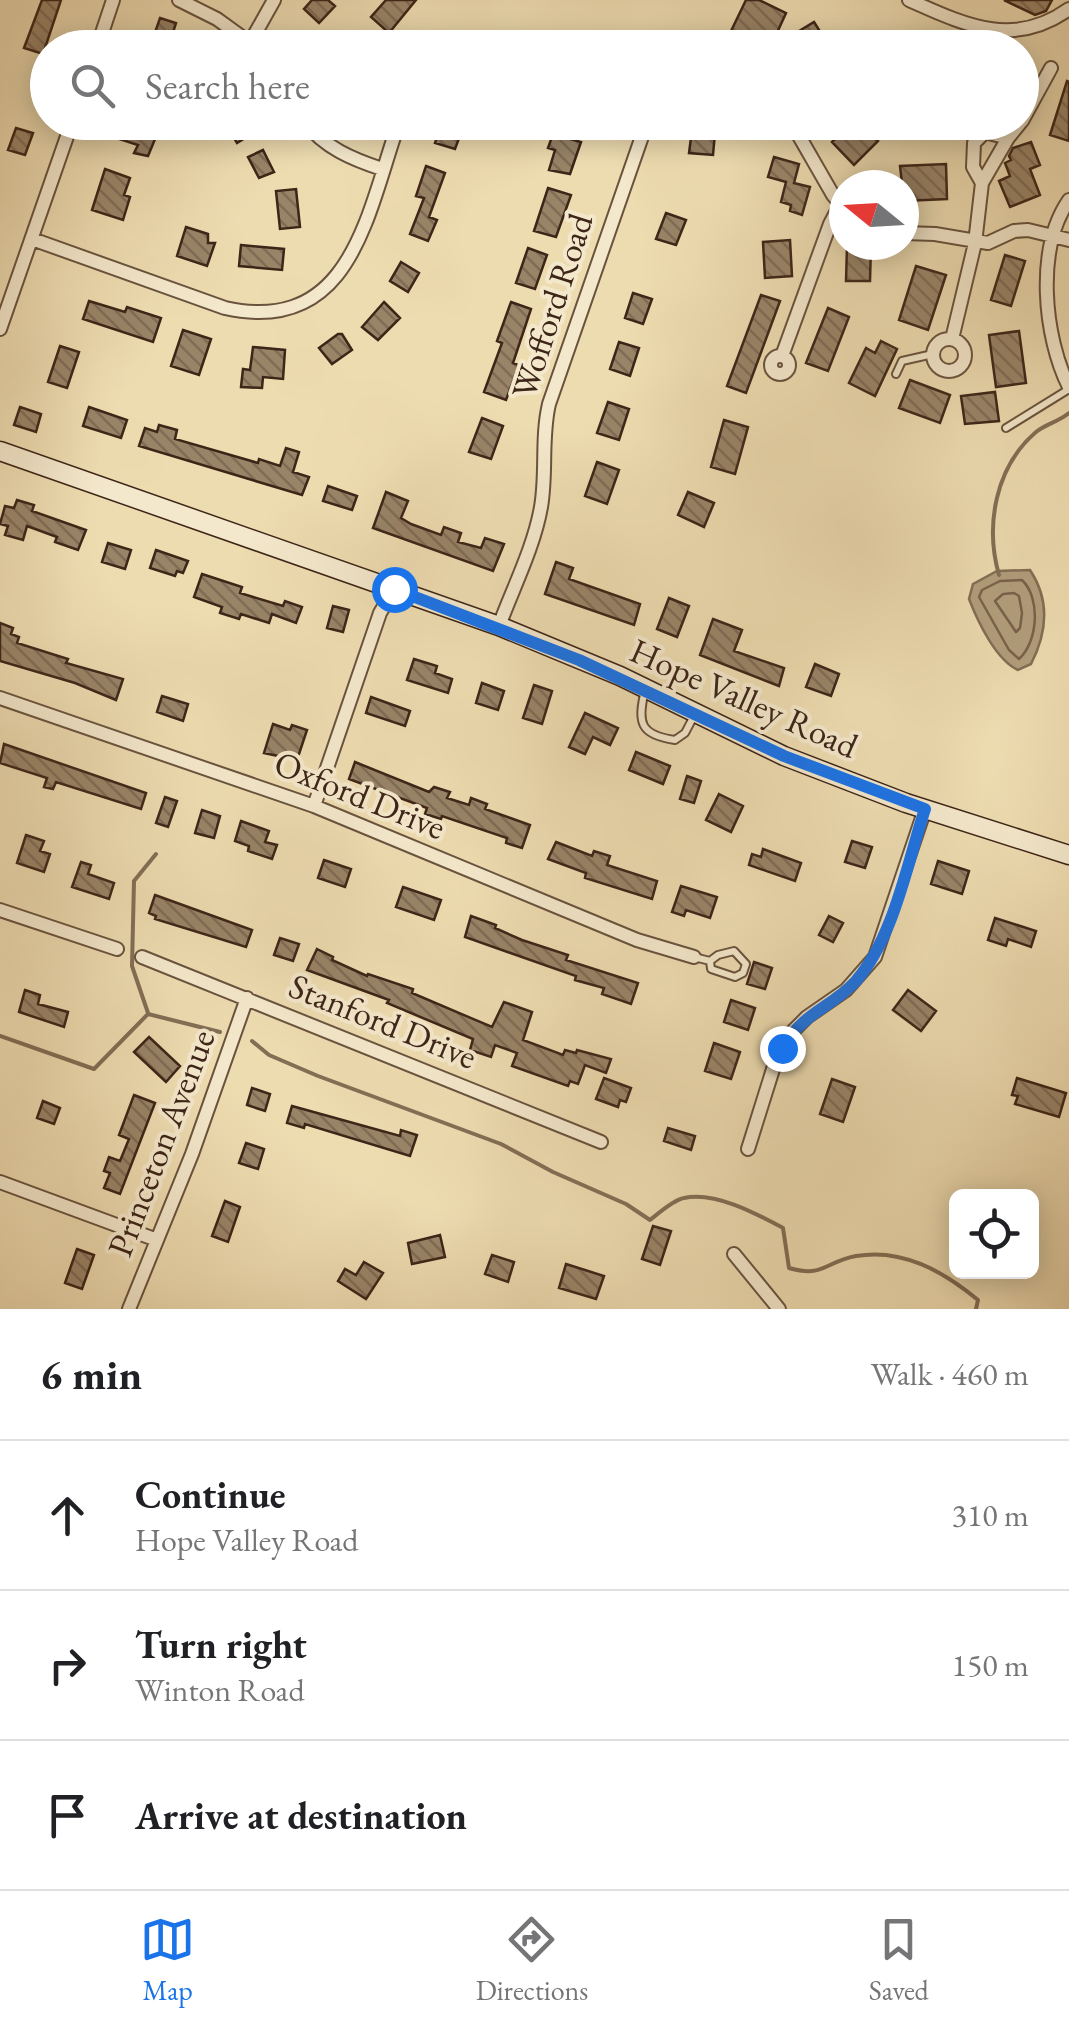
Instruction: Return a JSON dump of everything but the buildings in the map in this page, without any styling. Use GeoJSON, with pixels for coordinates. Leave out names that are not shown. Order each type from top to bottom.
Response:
{"type":"FeatureCollection","features":[{"type":"Feature","properties":{"kind":"main road","name":"Hope Valley Road"},"geometry":{"type":"LineString","coordinates":[[0,451],[499,626],[646,688],[784,756],[925,809],[1069,855]]}},
{"type":"Feature","properties":{"kind":"street"},"geometry":{"type":"LineString","coordinates":[[103,30],[112,0]]}},
{"type":"Feature","properties":{"kind":"street"},"geometry":{"type":"LineString","coordinates":[[179,0],[232,30]]}},
{"type":"Feature","properties":{"kind":"street"},"geometry":{"type":"LineString","coordinates":[[260,30],[274,0]]}},
{"type":"Feature","properties":{"kind":"street"},"geometry":{"type":"LineString","coordinates":[[909,0],[972,26],[993,30]]}},
{"type":"Feature","properties":{"kind":"street"},"geometry":{"type":"LineString","coordinates":[[1009,30],[1031,28],[1069,9]]}},
{"type":"Feature","properties":{"kind":"street"},"geometry":{"type":"LineString","coordinates":[[1039,90],[1051,68]]}},
{"type":"Feature","properties":{"kind":"street"},"geometry":{"type":"LineString","coordinates":[[0,329],[66,140]]}},
{"type":"Feature","properties":{"kind":"street"},"geometry":{"type":"LineString","coordinates":[[320,140],[382,169]]}},
{"type":"Feature","properties":{"kind":"street"},"geometry":{"type":"LineString","coordinates":[[32,239],[225,308],[250,314],[293,308],[334,282],[352,255],[392,140]]}},
{"type":"Feature","properties":{"kind":"street","name":"Wofford Road"},"geometry":{"type":"LineString","coordinates":[[499,626],[540,513],[549,404],[641,140]]}},
{"type":"Feature","properties":{"kind":"street"},"geometry":{"type":"LineString","coordinates":[[802,140],[829,185]]}},
{"type":"Feature","properties":{"kind":"street"},"geometry":{"type":"LineString","coordinates":[[977,140],[973,167],[982,183]]}},
{"type":"Feature","properties":{"kind":"street"},"geometry":{"type":"LineString","coordinates":[[952,339],[975,243],[982,183],[1007,140]]}},
{"type":"Feature","properties":{"kind":"street"},"geometry":{"type":"LineString","coordinates":[[1069,200],[1053,237],[1049,324],[1055,357],[1069,388]]}},
{"type":"Feature","properties":{"kind":"street"},"geometry":{"type":"LineString","coordinates":[[782,356],[829,227]]}},
{"type":"Feature","properties":{"kind":"street"},"geometry":{"type":"LineString","coordinates":[[919,234],[988,243],[1014,231],[1028,230],[1069,240]]}},
{"type":"Feature","properties":{"kind":"street"},"geometry":{"type":"LineString","coordinates":[[952,339],[961,344],[965,354],[960,367],[950,371],[940,368],[933,354],[942,340],[952,339]]}},
{"type":"Feature","properties":{"kind":"street"},"geometry":{"type":"LineString","coordinates":[[314,806],[380,613],[394,589]]}},
{"type":"Feature","properties":{"kind":"street","name":"Oxford Drive"},"geometry":{"type":"LineString","coordinates":[[0,698],[314,806],[636,940],[694,957]]}},
{"type":"Feature","properties":{"kind":"street"},"geometry":{"type":"LineString","coordinates":[[748,1149],[774,1066],[793,1031],[806,1017],[846,990],[875,957],[925,809]]}},
{"type":"Feature","properties":{"kind":"street"},"geometry":{"type":"LineString","coordinates":[[0,910],[117,949]]}},
{"type":"Feature","properties":{"kind":"street","name":"Stanford Drive"},"geometry":{"type":"LineString","coordinates":[[142,957],[601,1142]]}},
{"type":"Feature","properties":{"kind":"street","name":"Princeton Avenue"},"geometry":{"type":"LineString","coordinates":[[129,1309],[205,1118],[247,998]]}},
{"type":"Feature","properties":{"kind":"street"},"geometry":{"type":"LineString","coordinates":[[0,1182],[157,1240]]}},
{"type":"Feature","properties":{"kind":"street"},"geometry":{"type":"LineString","coordinates":[[734,1254],[778,1309]]}},
{"type":"Feature","properties":{"kind":"lane"},"geometry":{"type":"LineString","coordinates":[[896,374],[902,361],[933,354]]}},
{"type":"Feature","properties":{"kind":"lane"},"geometry":{"type":"LineString","coordinates":[[1006,428],[1069,388]]}},
{"type":"Feature","properties":{"kind":"lane"},"geometry":{"type":"LineString","coordinates":[[646,688],[640,710],[642,725],[654,737],[675,740],[685,733],[696,713]]}},
{"type":"Feature","properties":{"kind":"lane"},"geometry":{"type":"LineString","coordinates":[[734,951],[746,964],[743,973],[735,976],[711,969],[710,961],[734,951]]}},
{"type":"Feature","properties":{"kind":"lane"},"geometry":{"type":"LineString","coordinates":[[694,957],[710,961]]}},
{"type":"Feature","properties":{"kind":"water"},"geometry":{"type":"Polygon","coordinates":[[[1030,570],[1041,593],[1043,629],[1031,664],[1018,670],[995,649],[969,599],[973,584],[997,571],[1030,570]]]}},
{"type":"Feature","properties":{"kind":"waterway"},"geometry":{"type":"LineString","coordinates":[[999,575],[993,537],[1003,480],[1022,446],[1036,432],[1069,413]]}},
{"type":"Feature","properties":{"kind":"waterway"},"geometry":{"type":"LineString","coordinates":[[148,1013],[132,966],[134,881],[156,854]]}},
{"type":"Feature","properties":{"kind":"waterway"},"geometry":{"type":"LineString","coordinates":[[0,1036],[94,1069],[148,1014],[220,1032]]}},
{"type":"Feature","properties":{"kind":"waterway"},"geometry":{"type":"LineString","coordinates":[[252,1041],[269,1055],[318,1076],[501,1144],[626,1204],[650,1220],[684,1198],[722,1201],[783,1228],[789,1268],[810,1271],[856,1256],[890,1255],[921,1264],[965,1289],[978,1300],[976,1309]]}},
{"type":"Feature","properties":{"kind":"route"},"geometry":{"type":"LineString","coordinates":[[394,589],[499,626],[646,688],[784,756],[925,809],[875,957],[846,990],[806,1017],[782,1048]]}}]}
